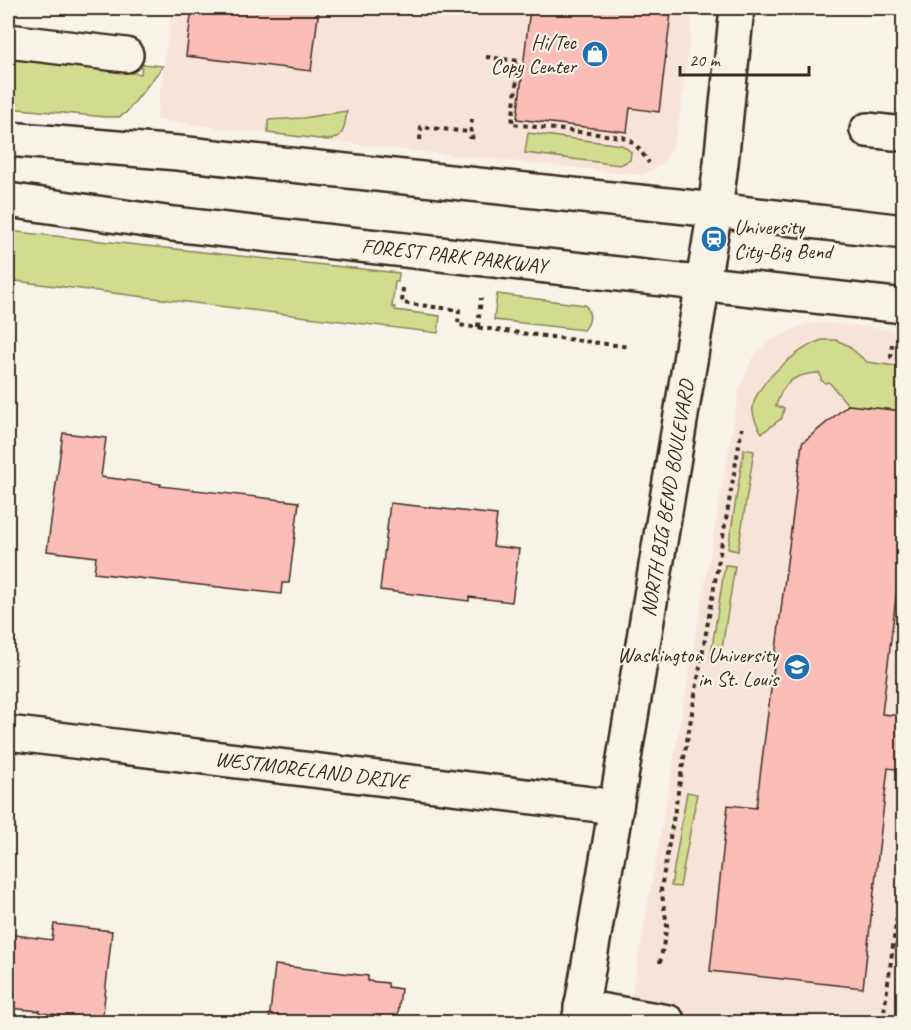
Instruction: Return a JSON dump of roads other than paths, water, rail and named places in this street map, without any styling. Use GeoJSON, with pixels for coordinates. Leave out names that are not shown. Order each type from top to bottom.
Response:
{"type":"FeatureCollection","features":[{"type":"Feature","properties":{"kind":"main road","name":"NORTH BIG BEND BOULEVARD"},"geometry":{"type":"LineString","coordinates":[[580,1015],[704,283],[715,210],[737,8]]}},
{"type":"Feature","properties":{"kind":"main road"},"geometry":{"type":"LineString","coordinates":[[8,41],[126,55]]}},
{"type":"Feature","properties":{"kind":"main road"},"geometry":{"type":"LineString","coordinates":[[867,130],[903,134]]}},
{"type":"Feature","properties":{"kind":"main road"},"geometry":{"type":"LineString","coordinates":[[8,139],[178,153],[903,232]]}},
{"type":"Feature","properties":{"kind":"main road","name":"FOREST PARK PARKWAY"},"geometry":{"type":"LineString","coordinates":[[8,200],[174,224],[903,306]]}},
{"type":"Feature","properties":{"kind":"main road","name":"WESTMORELAND DRIVE"},"geometry":{"type":"LineString","coordinates":[[8,733],[616,807]]}},
{"type":"Feature","properties":{"kind":"main road"},"geometry":{"type":"LineString","coordinates":[[580,1015],[668,1023]]}},
{"type":"Feature","properties":{"kind":"place","name":"Hi/Tec Copy Center"},"geometry":{"type":"Point","coordinates":[595,54]}},
{"type":"Feature","properties":{"kind":"place","name":"University City-Big Bend"},"geometry":{"type":"Point","coordinates":[714,239]}},
{"type":"Feature","properties":{"kind":"place","name":"Washington University in St. Louis"},"geometry":{"type":"Point","coordinates":[797,667]}}]}
